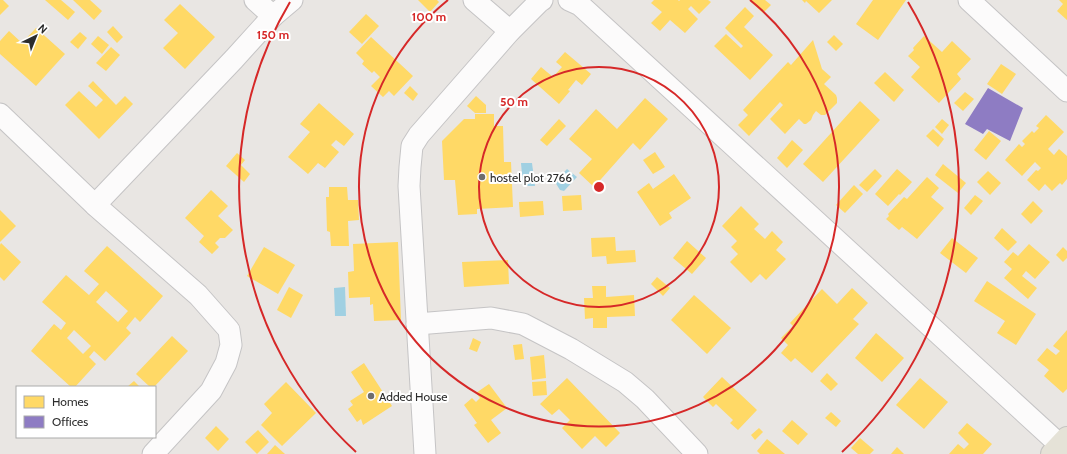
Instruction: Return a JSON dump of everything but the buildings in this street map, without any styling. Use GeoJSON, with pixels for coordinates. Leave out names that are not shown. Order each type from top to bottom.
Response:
{"type":"FeatureCollection","features":[{"type":"Feature","properties":{"kind":"street"},"geometry":{"type":"LineString","coordinates":[[255,0],[273,16]]}},
{"type":"Feature","properties":{"kind":"street"},"geometry":{"type":"LineString","coordinates":[[95,205],[273,16],[292,0]]}},
{"type":"Feature","properties":{"kind":"street"},"geometry":{"type":"LineString","coordinates":[[474,0],[510,31]]}},
{"type":"Feature","properties":{"kind":"street"},"geometry":{"type":"LineString","coordinates":[[425,454],[410,186],[412,146],[419,135],[510,31],[542,0]]}},
{"type":"Feature","properties":{"kind":"street"},"geometry":{"type":"LineString","coordinates":[[569,0],[580,5],[586,10],[1060,446]]}},
{"type":"Feature","properties":{"kind":"street"},"geometry":{"type":"LineString","coordinates":[[969,0],[1067,92]]}},
{"type":"Feature","properties":{"kind":"street"},"geometry":{"type":"LineString","coordinates":[[0,114],[95,205],[198,296],[229,330],[231,345],[226,363],[211,391],[153,454]]}},
{"type":"Feature","properties":{"kind":"street"},"geometry":{"type":"LineString","coordinates":[[417,324],[491,318],[523,324],[571,349],[625,382],[645,399],[697,454]]}},
{"type":"Feature","properties":{"kind":"water"},"geometry":{"type":"Polygon","coordinates":[[[521,163],[532,163],[535,186],[523,186],[521,163]]]}},
{"type":"Feature","properties":{"kind":"water"},"geometry":{"type":"Polygon","coordinates":[[[567,169],[577,177],[564,191],[560,190],[555,182],[567,169]]]}},
{"type":"Feature","properties":{"kind":"water"},"geometry":{"type":"Polygon","coordinates":[[[345,287],[346,316],[335,316],[334,288],[345,287]]]}},
{"type":"Feature","properties":{"kind":"place","name":"hostel plot 2766"},"geometry":{"type":"Point","coordinates":[482,177]}},
{"type":"Feature","properties":{"kind":"place","name":"Added House"},"geometry":{"type":"Point","coordinates":[371,396]}}]}
